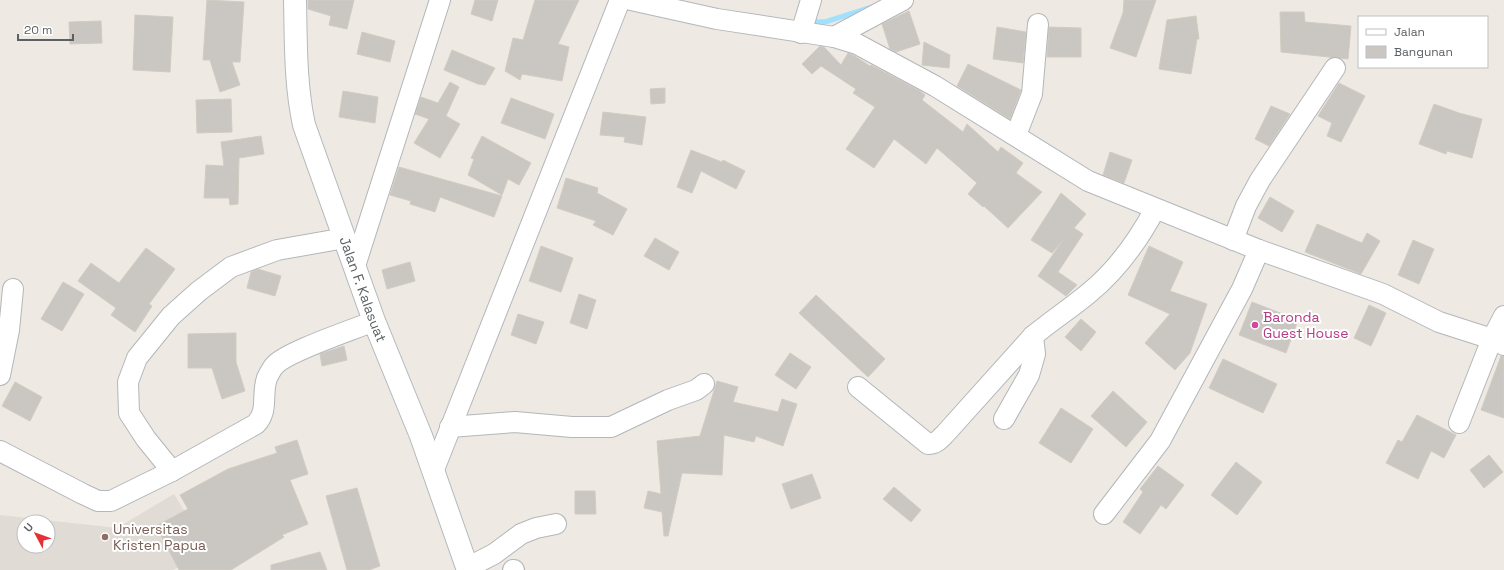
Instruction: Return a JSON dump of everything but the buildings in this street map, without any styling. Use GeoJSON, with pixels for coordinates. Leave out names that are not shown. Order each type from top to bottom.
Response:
{"type":"FeatureCollection","features":[{"type":"Feature","properties":{"kind":"street","name":"Jalan F. Kalasuat"},"geometry":{"type":"LineString","coordinates":[[295,0],[296,74],[298,100],[304,125],[374,321],[421,436],[468,569]]}},
{"type":"Feature","properties":{"kind":"street"},"geometry":{"type":"LineString","coordinates":[[355,266],[440,0]]}},
{"type":"Feature","properties":{"kind":"street"},"geometry":{"type":"LineString","coordinates":[[433,472],[620,0]]}},
{"type":"Feature","properties":{"kind":"street"},"geometry":{"type":"LineString","coordinates":[[631,0],[717,19],[806,17],[834,37],[869,48],[935,86],[1088,181],[1259,250],[1383,294],[1439,322],[1498,342]]}},
{"type":"Feature","properties":{"kind":"street"},"geometry":{"type":"LineString","coordinates":[[834,37],[903,0]]}},
{"type":"Feature","properties":{"kind":"street"},"geometry":{"type":"LineString","coordinates":[[1016,135],[1032,94],[1038,24]]}},
{"type":"Feature","properties":{"kind":"street"},"geometry":{"type":"LineString","coordinates":[[1233,240],[1246,206],[1260,180],[1335,68]]}},
{"type":"Feature","properties":{"kind":"street"},"geometry":{"type":"LineString","coordinates":[[858,387],[928,444],[936,443],[1033,336],[1090,292],[1118,266],[1145,228],[1155,209]]}},
{"type":"Feature","properties":{"kind":"street"},"geometry":{"type":"LineString","coordinates":[[172,471],[146,439],[129,413],[128,382],[136,358],[177,311],[198,291],[231,267],[276,250],[344,238]]}},
{"type":"Feature","properties":{"kind":"street"},"geometry":{"type":"LineString","coordinates":[[1104,514],[1160,441],[1242,289],[1259,250]]}},
{"type":"Feature","properties":{"kind":"street"},"geometry":{"type":"LineString","coordinates":[[0,375],[9,330],[13,289]]}},
{"type":"Feature","properties":{"kind":"street"},"geometry":{"type":"LineString","coordinates":[[1459,423],[1498,342],[1504,316]]}},
{"type":"Feature","properties":{"kind":"street"},"geometry":{"type":"LineString","coordinates":[[0,452],[98,501],[111,501],[172,471],[256,424],[263,416],[264,391],[267,377],[275,364],[288,356],[374,321]]}},
{"type":"Feature","properties":{"kind":"street"},"geometry":{"type":"LineString","coordinates":[[1004,419],[1029,375],[1035,354],[1033,336]]}},
{"type":"Feature","properties":{"kind":"street"},"geometry":{"type":"LineString","coordinates":[[450,427],[515,422],[572,427],[611,427],[668,400],[696,390],[704,384]]}},
{"type":"Feature","properties":{"kind":"street"},"geometry":{"type":"LineString","coordinates":[[468,569],[494,554],[521,534],[536,528],[556,524]]}},
{"type":"Feature","properties":{"kind":"shaded area","name":"Universitas Kristen Papua"},"geometry":{"type":"Polygon","coordinates":[[[174,494],[221,570],[205,553],[173,570],[0,570],[0,515],[16,517],[16,554],[56,554],[56,521],[117,528],[174,494]],[[178,514],[156,526],[173,559],[195,546],[178,514]]]}},
{"type":"Feature","properties":{"kind":"waterway"},"geometry":{"type":"LineString","coordinates":[[809,22],[825,22],[872,7]]}},
{"type":"Feature","properties":{"kind":"place","name":"Baronda Guest House"},"geometry":{"type":"Point","coordinates":[1255,325]}},
{"type":"Feature","properties":{"kind":"place","name":"Universitas Kristen Papua"},"geometry":{"type":"Point","coordinates":[105,537]}}]}
